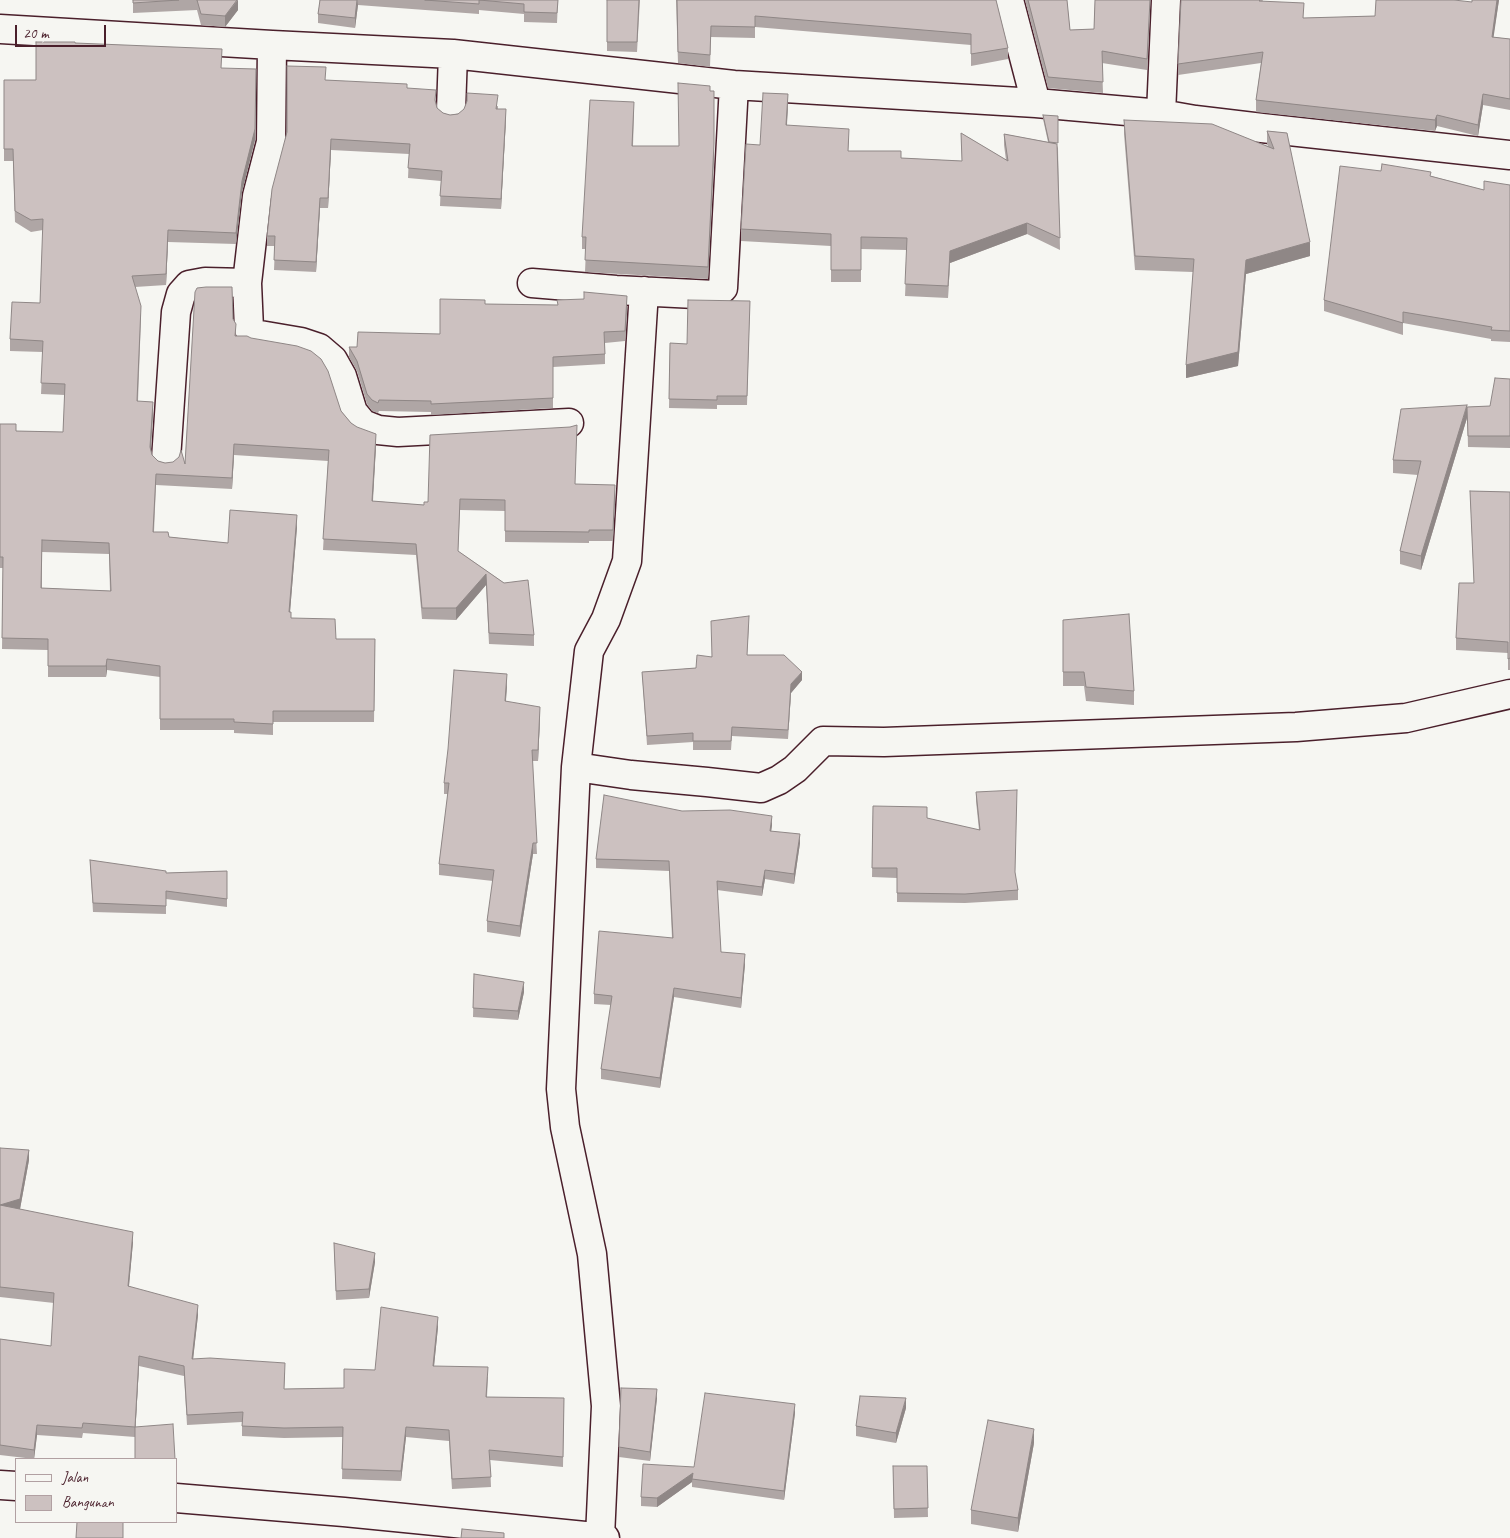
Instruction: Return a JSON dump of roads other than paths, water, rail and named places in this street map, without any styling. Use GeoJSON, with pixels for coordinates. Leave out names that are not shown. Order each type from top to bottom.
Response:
{"type":"FeatureCollection","features":[{"type":"Feature","properties":{"kind":"street"},"geometry":{"type":"LineString","coordinates":[[1009,0],[1036,103]]}},
{"type":"Feature","properties":{"kind":"street"},"geometry":{"type":"LineString","coordinates":[[1161,114],[1166,0]]}},
{"type":"Feature","properties":{"kind":"street"},"geometry":{"type":"LineString","coordinates":[[0,29],[452,54],[734,85],[1036,103],[1161,114],[1262,128],[1510,155]]}},
{"type":"Feature","properties":{"kind":"street"},"geometry":{"type":"LineString","coordinates":[[272,45],[271,142],[257,196],[247,283],[249,329],[254,334],[301,342],[318,348],[333,360],[342,376],[353,412],[363,424],[378,430],[398,432],[569,422]]}},
{"type":"Feature","properties":{"kind":"street"},"geometry":{"type":"LineString","coordinates":[[451,110],[452,54]]}},
{"type":"Feature","properties":{"kind":"street"},"geometry":{"type":"LineString","coordinates":[[532,283],[714,295],[722,288],[734,85]]}},
{"type":"Feature","properties":{"kind":"street"},"geometry":{"type":"LineString","coordinates":[[166,459],[176,312],[180,294],[189,285],[205,282],[247,283]]}},
{"type":"Feature","properties":{"kind":"street"},"geometry":{"type":"LineString","coordinates":[[178,1498],[344,1512],[602,1538],[606,1406],[592,1254],[565,1128],[562,1089],[576,767],[588,651],[606,619],[627,561],[644,291]]}},
{"type":"Feature","properties":{"kind":"street"},"geometry":{"type":"LineString","coordinates":[[576,767],[631,775],[761,788],[779,780],[795,769],[823,741],[894,742],[1296,727],[1406,718],[1510,694]]}},
{"type":"Feature","properties":{"kind":"street"},"geometry":{"type":"LineString","coordinates":[[0,1485],[15,1486]]}}]}
